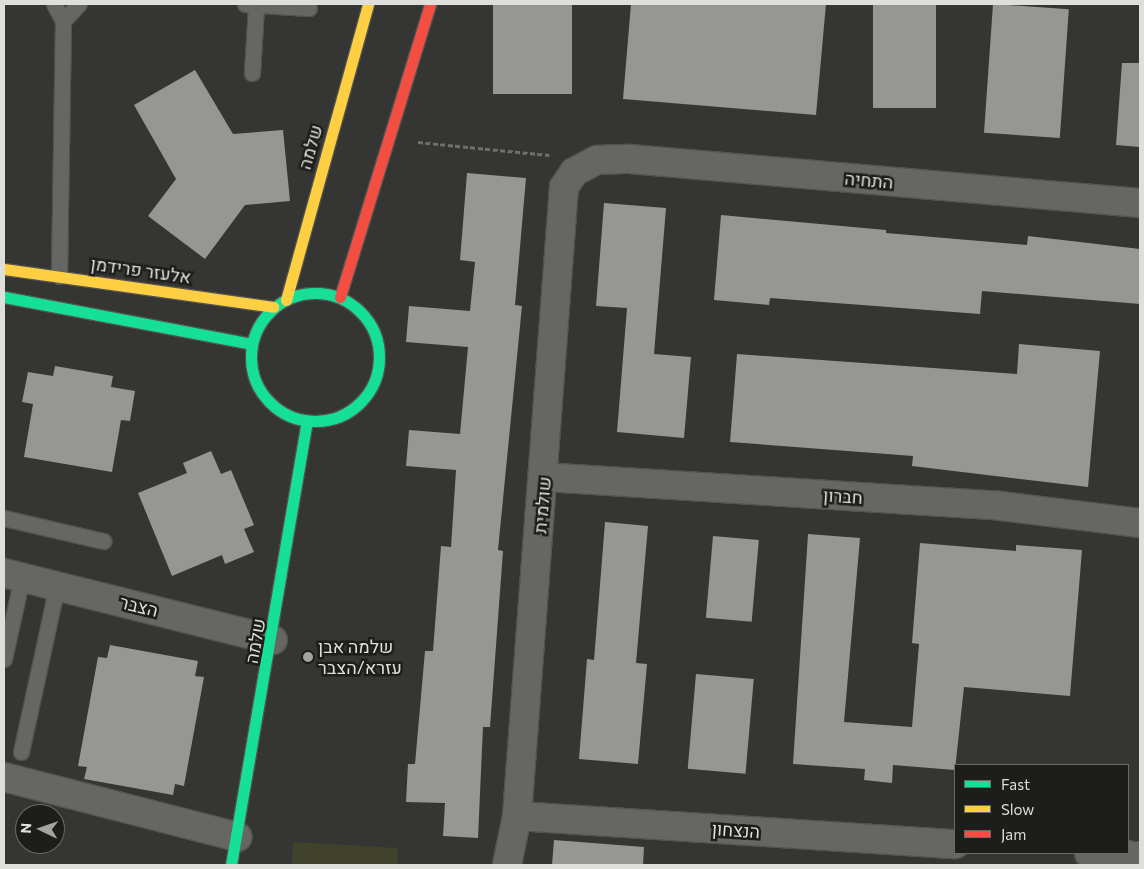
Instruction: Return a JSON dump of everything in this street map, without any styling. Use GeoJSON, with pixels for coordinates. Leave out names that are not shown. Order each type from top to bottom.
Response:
{"type":"FeatureCollection","features":[{"type":"Feature","properties":{"kind":"street","name":"שלמה"},"geometry":{"type":"LineString","coordinates":[[286,300],[368,4]]}},
{"type":"Feature","properties":{"kind":"street"},"geometry":{"type":"LineString","coordinates":[[340,297],[430,4]]}},
{"type":"Feature","properties":{"kind":"street","name":"התחיה"},"geometry":{"type":"LineString","coordinates":[[597,160],[630,159],[1140,203]]}},
{"type":"Feature","properties":{"kind":"street","name":"שולמית"},"geometry":{"type":"LineString","coordinates":[[508,865],[517,816],[544,477],[564,187],[574,172],[597,160]]}},
{"type":"Feature","properties":{"kind":"street","name":"אלעזר פרידמן"},"geometry":{"type":"LineString","coordinates":[[4,268],[274,308]]}},
{"type":"Feature","properties":{"kind":"street"},"geometry":{"type":"LineString","coordinates":[[304,293],[340,297],[362,314],[378,343],[374,384],[347,414],[307,421],[285,415],[267,401],[255,381],[252,344],[262,320],[274,308],[286,300],[304,293]]}},
{"type":"Feature","properties":{"kind":"street"},"geometry":{"type":"LineString","coordinates":[[4,297],[252,344]]}},
{"type":"Feature","properties":{"kind":"street","name":"שלמה"},"geometry":{"type":"LineString","coordinates":[[231,865],[273,640],[307,421]]}},
{"type":"Feature","properties":{"kind":"street","name":"חברון"},"geometry":{"type":"LineString","coordinates":[[544,477],[1001,506],[1140,523]]}},
{"type":"Feature","properties":{"kind":"street","name":"הצבר"},"geometry":{"type":"LineString","coordinates":[[13,575],[273,640]]}},
{"type":"Feature","properties":{"kind":"street"},"geometry":{"type":"LineString","coordinates":[[4,777],[237,837]]}},
{"type":"Feature","properties":{"kind":"street","name":"הנצחון"},"geometry":{"type":"LineString","coordinates":[[517,816],[954,844]]}},
{"type":"Feature","properties":{"kind":"street"},"geometry":{"type":"LineString","coordinates":[[1106,854],[1140,856]]}},
{"type":"Feature","properties":{"kind":"lane"},"geometry":{"type":"LineString","coordinates":[[54,4],[63,21],[59,276]]}},
{"type":"Feature","properties":{"kind":"lane"},"geometry":{"type":"LineString","coordinates":[[63,21],[79,4]]}},
{"type":"Feature","properties":{"kind":"lane"},"geometry":{"type":"LineString","coordinates":[[252,73],[251,4],[309,8]]}},
{"type":"Feature","properties":{"kind":"lane"},"geometry":{"type":"LineString","coordinates":[[4,518],[104,541]]}},
{"type":"Feature","properties":{"kind":"lane"},"geometry":{"type":"LineString","coordinates":[[4,659],[13,575]]}},
{"type":"Feature","properties":{"kind":"lane"},"geometry":{"type":"LineString","coordinates":[[21,752],[57,586]]}},
{"type":"Feature","properties":{"kind":"path"},"geometry":{"type":"LineString","coordinates":[[389,139],[597,160]]}},
{"type":"Feature","properties":{"kind":"green space"},"geometry":{"type":"Polygon","coordinates":[[[293,842],[398,848],[397,865],[292,865],[293,842]]]}},
{"type":"Feature","properties":{"kind":"building"},"geometry":{"type":"Polygon","coordinates":[[[493,4],[572,4],[572,94],[493,94],[493,4]]]}},
{"type":"Feature","properties":{"kind":"building"},"geometry":{"type":"Polygon","coordinates":[[[631,4],[826,4],[816,115],[623,99],[631,4]]]}},
{"type":"Feature","properties":{"kind":"building"},"geometry":{"type":"Polygon","coordinates":[[[873,4],[936,4],[936,108],[873,108],[873,4]]]}},
{"type":"Feature","properties":{"kind":"building"},"geometry":{"type":"Polygon","coordinates":[[[993,4],[1069,9],[1060,138],[984,133],[993,4]]]}},
{"type":"Feature","properties":{"kind":"building"},"geometry":{"type":"Polygon","coordinates":[[[1122,63],[1140,63],[1140,147],[1116,145],[1122,63]]]}},
{"type":"Feature","properties":{"kind":"building"},"geometry":{"type":"Polygon","coordinates":[[[195,70],[233,134],[283,130],[290,201],[245,205],[205,259],[148,216],[176,179],[134,105],[195,70]]]}},
{"type":"Feature","properties":{"kind":"building"},"geometry":{"type":"Polygon","coordinates":[[[467,173],[526,178],[515,305],[522,306],[498,550],[503,551],[490,727],[483,727],[478,838],[443,836],[445,803],[406,802],[408,764],[415,764],[425,651],[433,651],[441,546],[451,547],[456,470],[406,466],[409,430],[460,434],[468,347],[406,342],[409,306],[470,311],[475,262],[460,260],[467,173]]]}},
{"type":"Feature","properties":{"kind":"building"},"geometry":{"type":"Polygon","coordinates":[[[604,203],[666,208],[654,354],[691,357],[684,438],[617,432],[627,308],[596,306],[604,203]]]}},
{"type":"Feature","properties":{"kind":"building"},"geometry":{"type":"Polygon","coordinates":[[[721,215],[886,230],[886,233],[1027,245],[1028,236],[1140,249],[1140,304],[982,291],[980,314],[770,298],[769,305],[714,300],[721,215]]]}},
{"type":"Feature","properties":{"kind":"building"},"geometry":{"type":"Polygon","coordinates":[[[1019,344],[1100,351],[1088,487],[912,466],[913,456],[730,442],[737,354],[1017,374],[1019,344]]]}},
{"type":"Feature","properties":{"kind":"building"},"geometry":{"type":"Polygon","coordinates":[[[55,366],[113,376],[111,387],[135,391],[130,421],[121,420],[112,472],[24,457],[33,404],[22,402],[28,372],[53,376],[55,366]]]}},
{"type":"Feature","properties":{"kind":"building"},"geometry":{"type":"Polygon","coordinates":[[[211,451],[221,474],[231,470],[254,525],[244,529],[254,552],[225,564],[222,555],[172,576],[138,493],[187,473],[183,463],[211,451]]]}},
{"type":"Feature","properties":{"kind":"building"},"geometry":{"type":"Polygon","coordinates":[[[605,522],[648,526],[636,663],[647,664],[638,764],[579,759],[587,659],[594,660],[605,522]]]}},
{"type":"Feature","properties":{"kind":"building"},"geometry":{"type":"Polygon","coordinates":[[[808,534],[860,538],[844,722],[912,727],[919,644],[912,643],[920,543],[1016,551],[1016,545],[1082,550],[1070,696],[964,687],[954,770],[893,765],[892,783],[864,780],[865,769],[793,764],[808,534]]]}},
{"type":"Feature","properties":{"kind":"building"},"geometry":{"type":"Polygon","coordinates":[[[713,536],[759,540],[752,622],[706,618],[713,536]]]}},
{"type":"Feature","properties":{"kind":"building"},"geometry":{"type":"Polygon","coordinates":[[[110,645],[198,661],[195,676],[204,677],[184,786],[175,784],[173,795],[84,779],[87,767],[78,766],[98,657],[107,658],[110,645]]]}},
{"type":"Feature","properties":{"kind":"building"},"geometry":{"type":"Polygon","coordinates":[[[696,674],[754,679],[745,774],[688,769],[696,674]]]}},
{"type":"Feature","properties":{"kind":"building"},"geometry":{"type":"Polygon","coordinates":[[[554,840],[644,847],[643,865],[552,865],[554,840]]]}},
{"type":"Feature","properties":{"kind":"traffic: fast"},"geometry":{"type":"LineString","coordinates":[[315,293],[328,294],[340,298],[360,312],[374,332],[378,344],[379,357],[378,370],[374,382],[360,402],[340,416],[328,420],[315,421],[302,420],[290,416],[270,402],[256,382],[252,370],[251,357],[252,344],[256,332],[270,312],[290,298],[302,294],[315,293]]}},
{"type":"Feature","properties":{"kind":"traffic: fast"},"geometry":{"type":"LineString","coordinates":[[4,297],[252,344]]}},
{"type":"Feature","properties":{"kind":"traffic: fast"},"geometry":{"type":"LineString","coordinates":[[231,865],[307,421]]}},
{"type":"Feature","properties":{"kind":"traffic: slow"},"geometry":{"type":"LineString","coordinates":[[286,300],[368,4]]}},
{"type":"Feature","properties":{"kind":"traffic: slow"},"geometry":{"type":"LineString","coordinates":[[4,269],[273,307]]}},
{"type":"Feature","properties":{"kind":"traffic: jam"},"geometry":{"type":"LineString","coordinates":[[340,297],[430,4]]}},
{"type":"Feature","properties":{"kind":"place","name":"שלמה אבן עזרא/הצבר"},"geometry":{"type":"Point","coordinates":[308,657]}}]}
